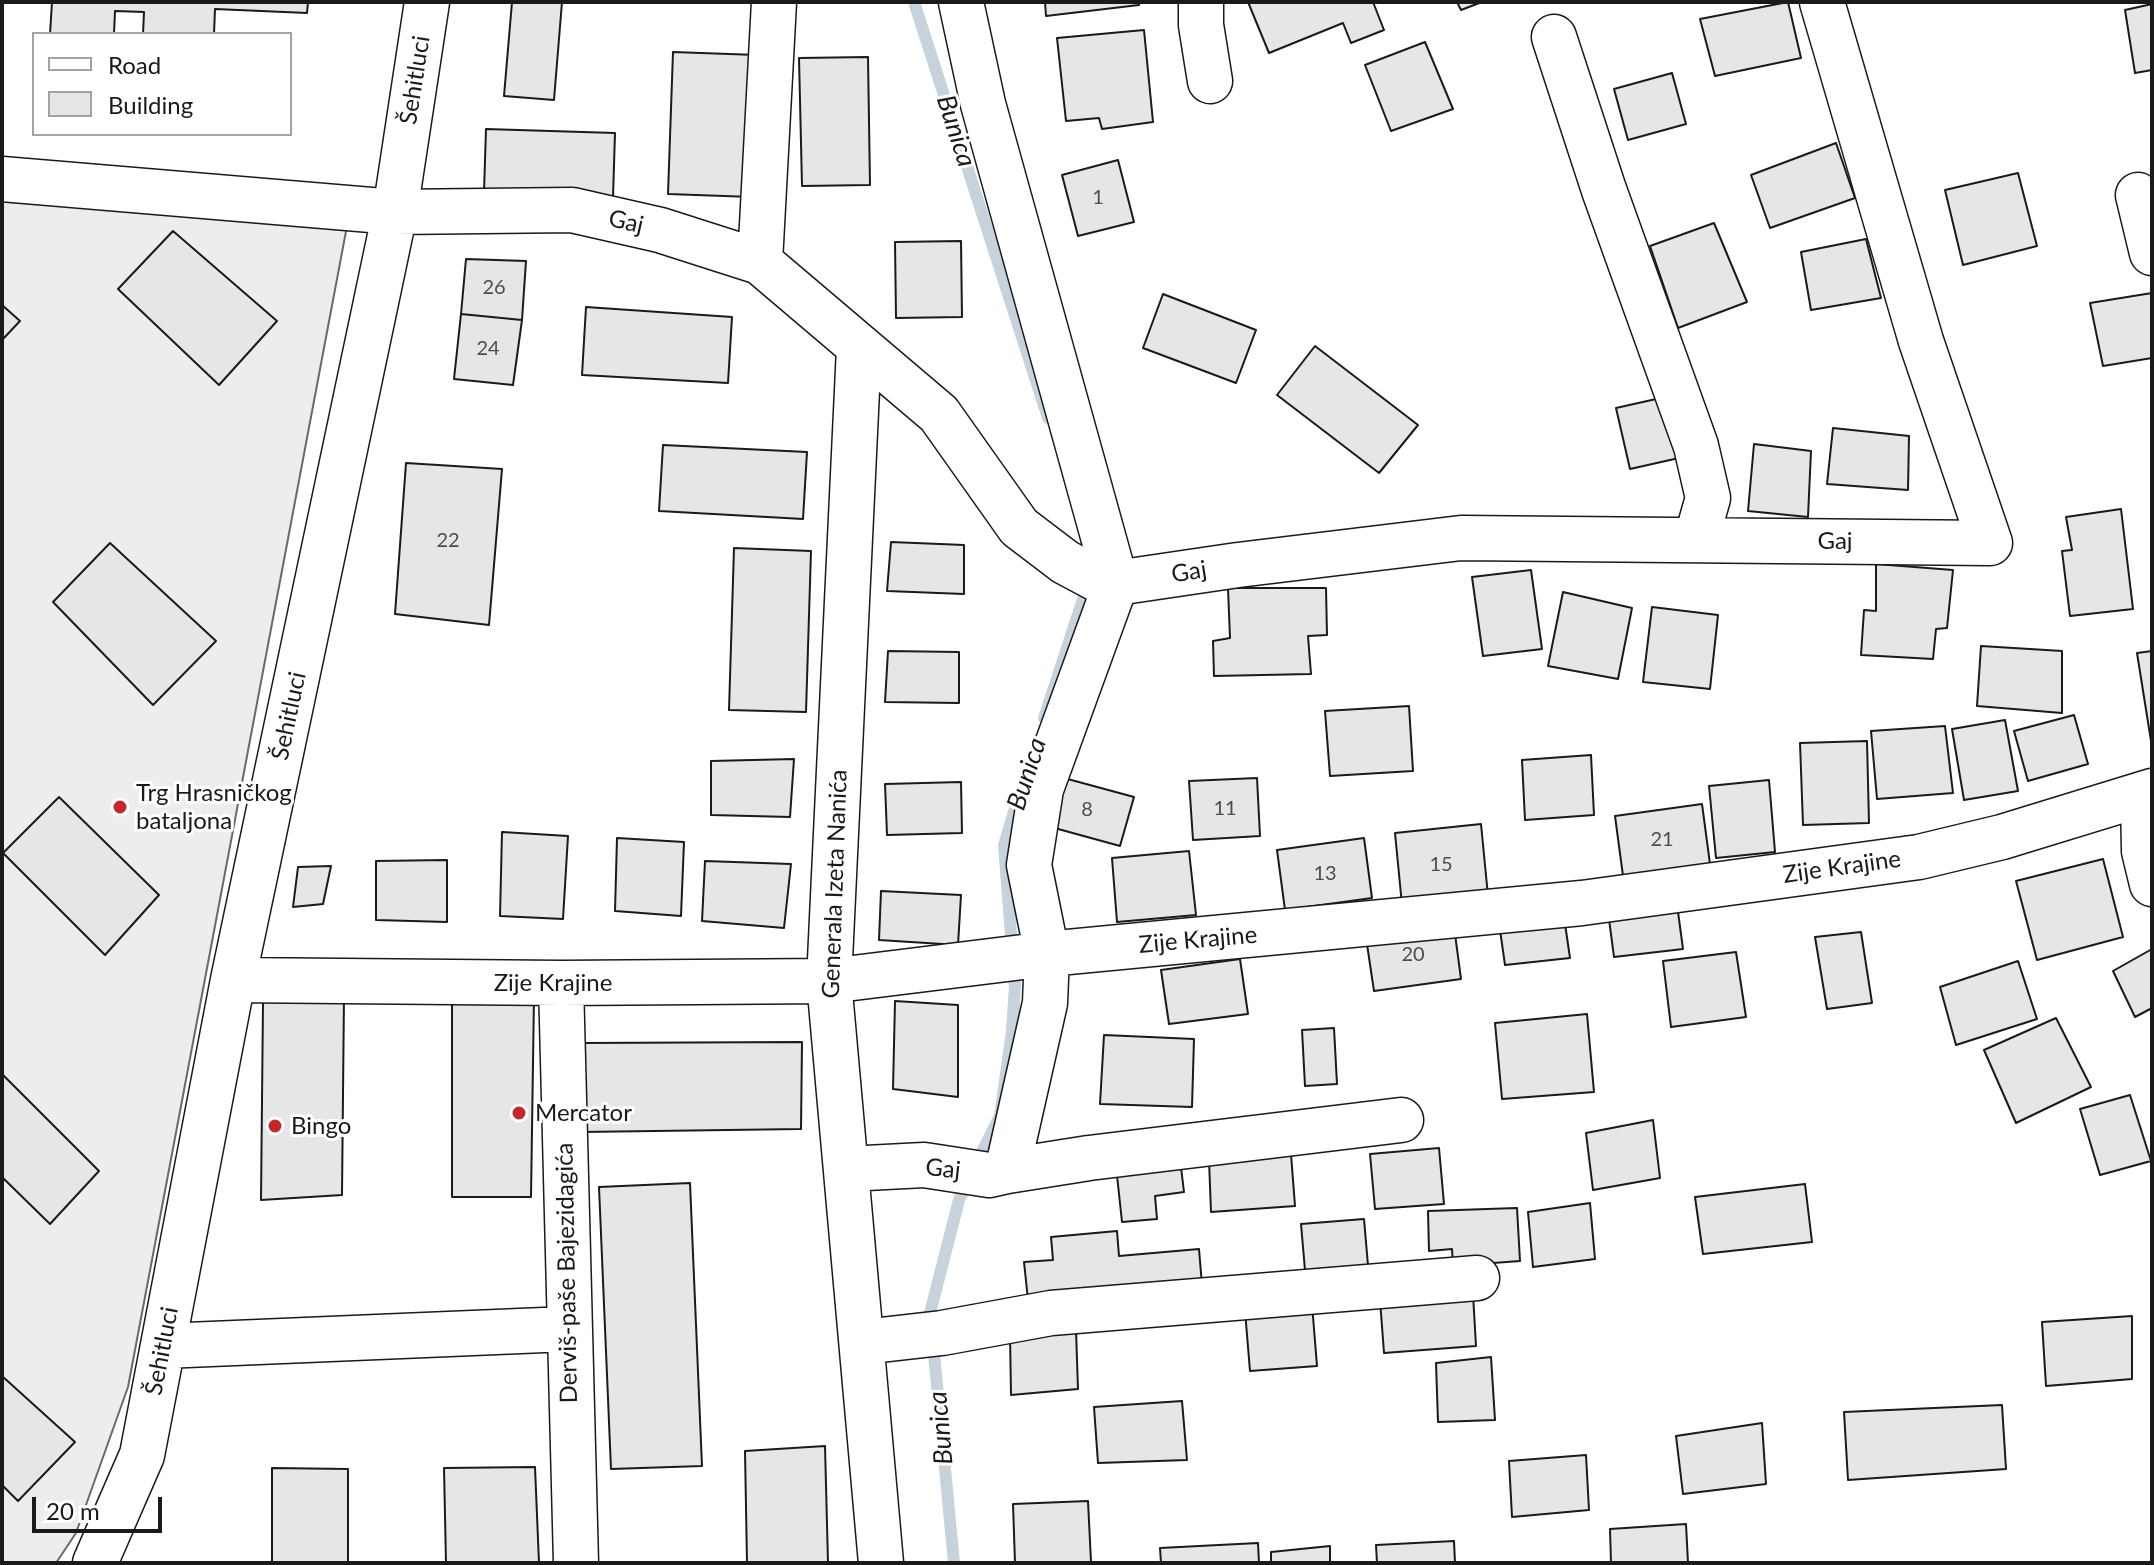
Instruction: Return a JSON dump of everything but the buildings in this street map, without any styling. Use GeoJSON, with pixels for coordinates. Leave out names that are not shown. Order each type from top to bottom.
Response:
{"type":"FeatureCollection","features":[{"type":"Feature","properties":{"kind":"street","name":"Šehitluci"},"geometry":{"type":"LineString","coordinates":[[95,1563],[142,1455],[233,980],[395,212],[427,2]]}},
{"type":"Feature","properties":{"kind":"street"},"geometry":{"type":"LineString","coordinates":[[760,262],[774,2]]}},
{"type":"Feature","properties":{"kind":"street"},"geometry":{"type":"LineString","coordinates":[[961,2],[1092,574],[1041,789],[1029,865],[1045,1003],[998,1173]]}},
{"type":"Feature","properties":{"kind":"street"},"geometry":{"type":"LineString","coordinates":[[1201,2],[1201,25],[1210,81]]}},
{"type":"Feature","properties":{"kind":"street","name":"Gaj"},"geometry":{"type":"LineString","coordinates":[[2,179],[395,212],[572,210],[660,230],[760,262],[939,414],[1019,527],[1092,574],[1238,565],[1461,538],[1990,543],[1921,341],[1822,2]]}},
{"type":"Feature","properties":{"kind":"street"},"geometry":{"type":"LineString","coordinates":[[1554,37],[1604,190],[1696,446],[1708,498],[1696,540]]}},
{"type":"Feature","properties":{"kind":"street"},"geometry":{"type":"LineString","coordinates":[[2138,195],[2152,253]]}},
{"type":"Feature","properties":{"kind":"street","name":"Generala Izeta Nanića"},"geometry":{"type":"LineString","coordinates":[[859,348],[829,981],[881,1563]]}},
{"type":"Feature","properties":{"kind":"street"},"geometry":{"type":"LineString","coordinates":[[2147,793],[2144,851],[2152,884]]}},
{"type":"Feature","properties":{"kind":"street","name":"Zije Krajine"},"geometry":{"type":"LineString","coordinates":[[233,980],[561,983],[829,981],[1038,956],[1582,903],[1919,857],[2002,837],[2147,793]]}},
{"type":"Feature","properties":{"kind":"street","name":"Derviš-paše Bajezidagića"},"geometry":{"type":"LineString","coordinates":[[561,983],[576,1563]]}},
{"type":"Feature","properties":{"kind":"street","name":"Gaj"},"geometry":{"type":"LineString","coordinates":[[847,1169],[944,1167],[998,1173],[1089,1158],[1401,1120]]}},
{"type":"Feature","properties":{"kind":"street"},"geometry":{"type":"LineString","coordinates":[[863,1342],[1051,1313],[1477,1278]]}},
{"type":"Feature","properties":{"kind":"street"},"geometry":{"type":"LineString","coordinates":[[163,1346],[568,1329]]}},
{"type":"Feature","properties":{"kind":"shaded area","name":"Trg Hrasničkog bataljona"},"geometry":{"type":"Polygon","coordinates":[[[2,196],[347,226],[128,1387],[76,1533],[56,1563],[2,1563],[2,196]]]}},
{"type":"Feature","properties":{"kind":"waterway","name":"Bunica"},"geometry":{"type":"LineString","coordinates":[[914,2],[1048,418]]}},
{"type":"Feature","properties":{"kind":"waterway","name":"Bunica"},"geometry":{"type":"LineString","coordinates":[[1044,718],[1086,583]]}},
{"type":"Feature","properties":{"kind":"waterway","name":"Bunica"},"geometry":{"type":"LineString","coordinates":[[976,1164],[1000,1116],[1012,1031],[1015,986],[1004,845],[1020,792]]}},
{"type":"Feature","properties":{"kind":"waterway","name":"Bunica"},"geometry":{"type":"LineString","coordinates":[[931,1325],[930,1313],[959,1200],[968,1181]]}},
{"type":"Feature","properties":{"kind":"waterway","name":"Bunica"},"geometry":{"type":"LineString","coordinates":[[933,1343],[954,1563]]}},
{"type":"Feature","properties":{"kind":"place","name":"Trg Hrasničkog bataljona"},"geometry":{"type":"Point","coordinates":[120,807]}},
{"type":"Feature","properties":{"kind":"place","name":"Mercator"},"geometry":{"type":"Point","coordinates":[519,1113]}},
{"type":"Feature","properties":{"kind":"place","name":"Bingo"},"geometry":{"type":"Point","coordinates":[275,1126]}}]}
